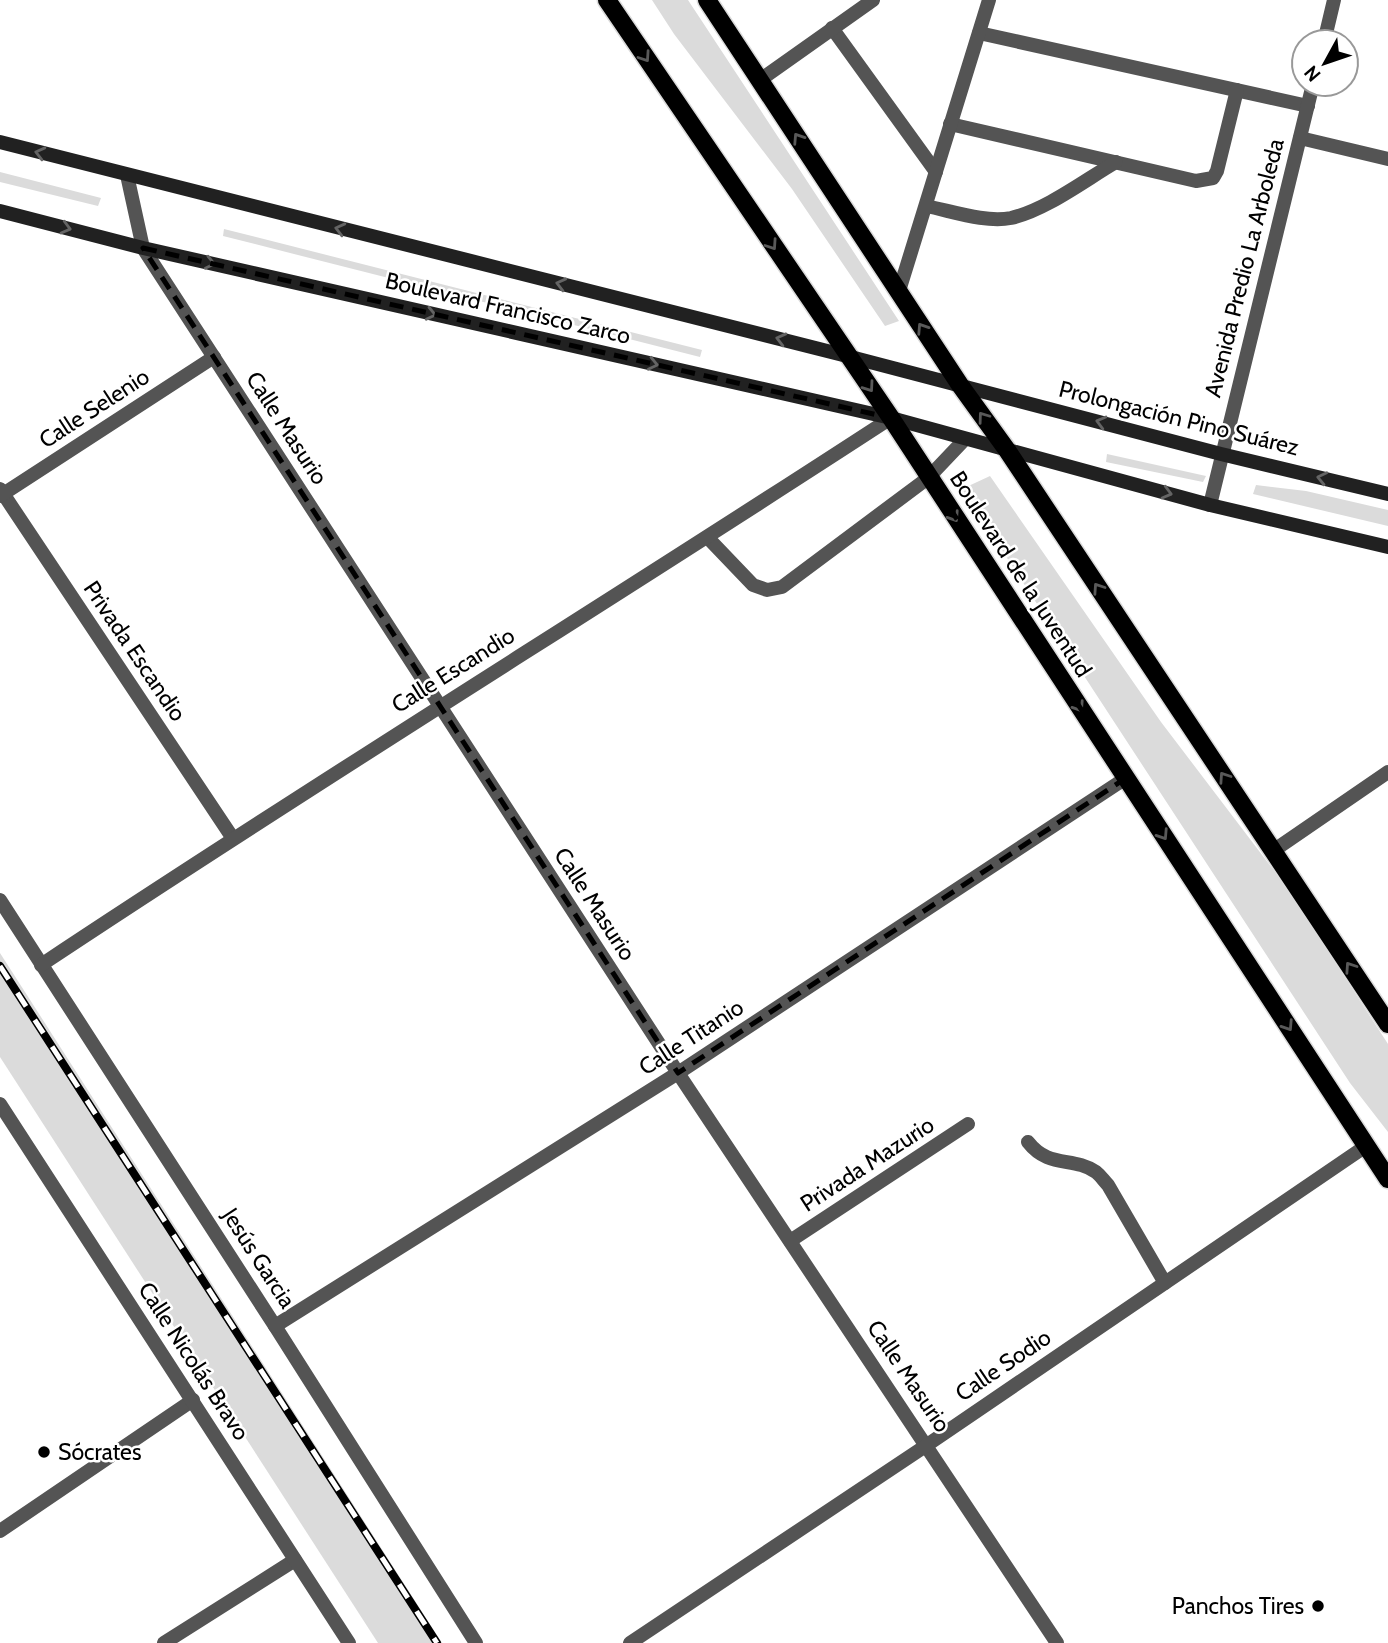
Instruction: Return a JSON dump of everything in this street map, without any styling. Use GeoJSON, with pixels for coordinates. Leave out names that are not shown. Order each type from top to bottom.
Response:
{"type":"FeatureCollection","features":[{"type":"Feature","properties":{"kind":"main road","name":"Boulevard de la Juventud"},"geometry":{"type":"LineString","coordinates":[[607,0],[891,418],[1388,1179]]}},
{"type":"Feature","properties":{"kind":"main road"},"geometry":{"type":"LineString","coordinates":[[707,0],[960,385],[1007,450],[1388,1024]]}},
{"type":"Feature","properties":{"kind":"main road","name":"Boulevard Francisco Zarco"},"geometry":{"type":"LineString","coordinates":[[0,142],[960,385]]}},
{"type":"Feature","properties":{"kind":"main road","name":"Boulevard Francisco Zarco"},"geometry":{"type":"LineString","coordinates":[[0,211],[143,248],[891,418],[1007,450]]}},
{"type":"Feature","properties":{"kind":"main road","name":"Prolongación Pino Suárez"},"geometry":{"type":"LineString","coordinates":[[960,385],[1221,454],[1388,494]]}},
{"type":"Feature","properties":{"kind":"main road"},"geometry":{"type":"LineString","coordinates":[[1007,450],[1210,505],[1388,547]]}},
{"type":"Feature","properties":{"kind":"street"},"geometry":{"type":"LineString","coordinates":[[760,80],[873,0]]}},
{"type":"Feature","properties":{"kind":"street"},"geometry":{"type":"LineString","coordinates":[[899,291],[989,0]]}},
{"type":"Feature","properties":{"kind":"street"},"geometry":{"type":"LineString","coordinates":[[1327,28],[1334,0]]}},
{"type":"Feature","properties":{"kind":"street"},"geometry":{"type":"LineString","coordinates":[[832,29],[936,172]]}},
{"type":"Feature","properties":{"kind":"street"},"geometry":{"type":"LineString","coordinates":[[979,33],[1308,106]]}},
{"type":"Feature","properties":{"kind":"street"},"geometry":{"type":"LineString","coordinates":[[950,124],[1196,181],[1213,178],[1217,172],[1237,90]]}},
{"type":"Feature","properties":{"kind":"street","name":"Avenida Predio La Arboleda"},"geometry":{"type":"LineString","coordinates":[[1210,505],[1310,98]]}},
{"type":"Feature","properties":{"kind":"street"},"geometry":{"type":"LineString","coordinates":[[1300,138],[1388,159]]}},
{"type":"Feature","properties":{"kind":"street"},"geometry":{"type":"LineString","coordinates":[[926,206],[978,216],[1010,218],[1038,208],[1116,162]]}},
{"type":"Feature","properties":{"kind":"street","name":"Calle Masurio"},"geometry":{"type":"LineString","coordinates":[[127,175],[143,248],[678,1073],[1057,1643]]}},
{"type":"Feature","properties":{"kind":"street","name":"Calle Selenio"},"geometry":{"type":"LineString","coordinates":[[1,493],[214,357]]}},
{"type":"Feature","properties":{"kind":"street","name":"Calle Escandio"},"geometry":{"type":"LineString","coordinates":[[41,965],[232,838],[439,705],[708,538],[891,418]]}},
{"type":"Feature","properties":{"kind":"street"},"geometry":{"type":"LineString","coordinates":[[708,538],[753,585],[760,589],[773,590],[782,587],[928,478],[965,439]]}},
{"type":"Feature","properties":{"kind":"street","name":"Privada Escandio"},"geometry":{"type":"LineString","coordinates":[[1,493],[232,838]]}},
{"type":"Feature","properties":{"kind":"street"},"geometry":{"type":"LineString","coordinates":[[1273,851],[1388,772]]}},
{"type":"Feature","properties":{"kind":"street","name":"Calle Titanio"},"geometry":{"type":"LineString","coordinates":[[275,1326],[678,1073],[1126,778]]}},
{"type":"Feature","properties":{"kind":"street","name":"Jesús Garcia"},"geometry":{"type":"LineString","coordinates":[[0,900],[476,1643]]}},
{"type":"Feature","properties":{"kind":"street","name":"Calle Nicolás Bravo"},"geometry":{"type":"LineString","coordinates":[[0,1104],[349,1643]]}},
{"type":"Feature","properties":{"kind":"street","name":"Privada Mazurio"},"geometry":{"type":"LineString","coordinates":[[790,1241],[968,1124]]}},
{"type":"Feature","properties":{"kind":"street"},"geometry":{"type":"LineString","coordinates":[[1028,1142],[1035,1151],[1055,1161],[1077,1165],[1102,1178],[1166,1283]]}},
{"type":"Feature","properties":{"kind":"street","name":"Calle Sodio"},"geometry":{"type":"LineString","coordinates":[[630,1643],[927,1445],[1366,1146]]}},
{"type":"Feature","properties":{"kind":"street"},"geometry":{"type":"LineString","coordinates":[[0,1531],[193,1400]]}},
{"type":"Feature","properties":{"kind":"street"},"geometry":{"type":"LineString","coordinates":[[164,1643],[295,1560]]}},
{"type":"Feature","properties":{"kind":"highlighted area"},"geometry":{"type":"Polygon","coordinates":[[[143,248],[891,418],[1126,778],[678,1073],[143,248]]]}},
{"type":"Feature","properties":{"kind":"shaded area"},"geometry":{"type":"Polygon","coordinates":[[[652,0],[688,0],[899,321],[885,326],[792,189],[674,34],[652,0]]]}},
{"type":"Feature","properties":{"kind":"shaded area"},"geometry":{"type":"Polygon","coordinates":[[[0,172],[101,198],[98,206],[0,182],[0,172]]]}},
{"type":"Feature","properties":{"kind":"shaded area"},"geometry":{"type":"Polygon","coordinates":[[[224,229],[702,350],[700,357],[223,236],[224,229]]]}},
{"type":"Feature","properties":{"kind":"shaded area"},"geometry":{"type":"Polygon","coordinates":[[[1107,454],[1206,476],[1203,482],[1106,462],[1107,454]]]}},
{"type":"Feature","properties":{"kind":"shaded area"},"geometry":{"type":"Polygon","coordinates":[[[990,476],[1161,722],[1285,885],[1388,1044],[1388,1132],[1350,1083],[962,489],[990,476]]]}},
{"type":"Feature","properties":{"kind":"shaded area"},"geometry":{"type":"Polygon","coordinates":[[[1256,485],[1306,491],[1388,510],[1388,526],[1253,494],[1256,485]]]}},
{"type":"Feature","properties":{"kind":"shaded area"},"geometry":{"type":"Polygon","coordinates":[[[0,953],[442,1643],[378,1643],[0,1057],[0,953]]]}},
{"type":"Feature","properties":{"kind":"railway"},"geometry":{"type":"LineString","coordinates":[[0,966],[437,1643]]}},
{"type":"Feature","properties":{"kind":"place","name":"Sócrates"},"geometry":{"type":"Point","coordinates":[44,1452]}},
{"type":"Feature","properties":{"kind":"place","name":"Panchos Tires"},"geometry":{"type":"Point","coordinates":[1318,1606]}}]}
